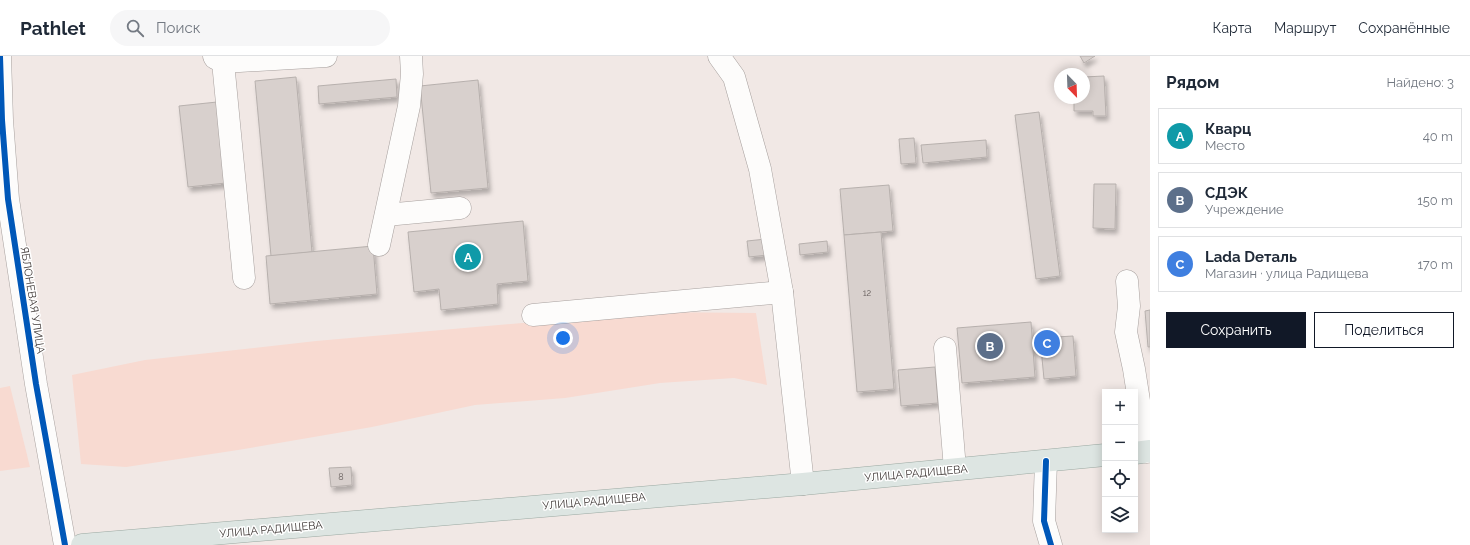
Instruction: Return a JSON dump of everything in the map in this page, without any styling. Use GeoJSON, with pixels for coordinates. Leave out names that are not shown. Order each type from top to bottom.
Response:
{"type":"FeatureCollection","features":[{"type":"Feature","properties":{"kind":"main road","name":"УЛИЦА РАДИЩЕВА"},"geometry":{"type":"LineString","coordinates":[[82,545],[803,484],[1102,456]]}},
{"type":"Feature","properties":{"kind":"street","name":"ЯБЛОНЕВАЯ УЛИЦА"},"geometry":{"type":"LineString","coordinates":[[0,56],[2,120],[8,199],[36,384],[65,545]]}},
{"type":"Feature","properties":{"kind":"street"},"geometry":{"type":"LineString","coordinates":[[244,278],[219,59],[326,56]]}},
{"type":"Feature","properties":{"kind":"street"},"geometry":{"type":"LineString","coordinates":[[379,245],[409,106],[412,74],[411,56]]}},
{"type":"Feature","properties":{"kind":"street"},"geometry":{"type":"LineString","coordinates":[[719,56],[734,77],[760,169],[782,292],[803,484]]}},
{"type":"Feature","properties":{"kind":"street"},"geometry":{"type":"LineString","coordinates":[[386,215],[460,208]]}},
{"type":"Feature","properties":{"kind":"street"},"geometry":{"type":"LineString","coordinates":[[1127,281],[1129,306],[1126,332],[1134,369],[1144,452]]}},
{"type":"Feature","properties":{"kind":"street"},"geometry":{"type":"LineString","coordinates":[[533,315],[782,292]]}},
{"type":"Feature","properties":{"kind":"street"},"geometry":{"type":"LineString","coordinates":[[945,348],[955,469]]}},
{"type":"Feature","properties":{"kind":"street"},"geometry":{"type":"LineString","coordinates":[[1046,461],[1044,522],[1051,545]]}},
{"type":"Feature","properties":{"kind":"shaded area"},"geometry":{"type":"Polygon","coordinates":[[[649,312],[756,313],[767,385],[734,378],[660,383],[565,398],[475,405],[372,427],[126,467],[81,464],[72,375],[145,360],[316,341],[649,312]]]}},
{"type":"Feature","properties":{"kind":"shaded area"},"geometry":{"type":"Polygon","coordinates":[[[10,386],[30,467],[0,471],[0,388],[10,386]]]}},
{"type":"Feature","properties":{"kind":"building"},"geometry":{"type":"Polygon","coordinates":[[[1080,56],[1095,56],[1084,63],[1080,56]]]}},
{"type":"Feature","properties":{"kind":"building"},"geometry":{"type":"Polygon","coordinates":[[[1104,76],[1106,116],[1093,116],[1093,111],[1074,111],[1074,104],[1090,104],[1090,77],[1104,76]]]}},
{"type":"Feature","properties":{"kind":"building"},"geometry":{"type":"Polygon","coordinates":[[[296,77],[312,252],[271,256],[255,81],[296,77]]]}},
{"type":"Feature","properties":{"kind":"building"},"geometry":{"type":"Polygon","coordinates":[[[396,79],[397,97],[319,104],[318,86],[396,79]]]}},
{"type":"Feature","properties":{"kind":"building"},"geometry":{"type":"Polygon","coordinates":[[[478,80],[488,188],[431,193],[420,86],[478,80]]]}},
{"type":"Feature","properties":{"kind":"building"},"geometry":{"type":"Polygon","coordinates":[[[217,102],[226,183],[188,187],[179,106],[217,102]]]}},
{"type":"Feature","properties":{"kind":"building"},"geometry":{"type":"Polygon","coordinates":[[[1039,112],[1060,276],[1036,279],[1015,115],[1039,112]]]}},
{"type":"Feature","properties":{"kind":"building"},"geometry":{"type":"Polygon","coordinates":[[[914,138],[916,163],[901,164],[899,139],[914,138]]]}},
{"type":"Feature","properties":{"kind":"building"},"geometry":{"type":"Polygon","coordinates":[[[986,140],[987,157],[923,163],[921,145],[986,140]]]}},
{"type":"Feature","properties":{"kind":"building"},"geometry":{"type":"Polygon","coordinates":[[[1094,184],[1116,184],[1115,229],[1093,228],[1094,184]]]}},
{"type":"Feature","properties":{"kind":"building"},"geometry":{"type":"Polygon","coordinates":[[[889,185],[893,231],[844,235],[840,189],[889,185]]]}},
{"type":"Feature","properties":{"kind":"building"},"geometry":{"type":"Polygon","coordinates":[[[523,221],[528,281],[497,284],[498,304],[441,310],[439,289],[414,292],[408,232],[523,221]]]}},
{"type":"Feature","properties":{"kind":"building"},"geometry":{"type":"Polygon","coordinates":[[[881,232],[894,389],[857,392],[844,235],[881,232]]]}},
{"type":"Feature","properties":{"kind":"building"},"geometry":{"type":"Polygon","coordinates":[[[766,239],[768,255],[749,257],[747,241],[766,239]]]}},
{"type":"Feature","properties":{"kind":"building"},"geometry":{"type":"Polygon","coordinates":[[[827,241],[828,252],[800,255],[799,244],[827,241]]]}},
{"type":"Feature","properties":{"kind":"building"},"geometry":{"type":"Polygon","coordinates":[[[373,246],[377,294],[270,304],[266,256],[373,246]]]}},
{"type":"Feature","properties":{"kind":"building"},"geometry":{"type":"Polygon","coordinates":[[[1150,310],[1150,347],[1148,347],[1145,311],[1150,310]]]}},
{"type":"Feature","properties":{"kind":"building"},"geometry":{"type":"Polygon","coordinates":[[[1031,322],[1035,377],[962,383],[957,328],[1031,322]]]}},
{"type":"Feature","properties":{"kind":"building"},"geometry":{"type":"Polygon","coordinates":[[[1073,336],[1076,376],[1044,379],[1040,338],[1073,336]]]}},
{"type":"Feature","properties":{"kind":"building"},"geometry":{"type":"Polygon","coordinates":[[[935,367],[938,403],[901,406],[898,370],[935,367]]]}},
{"type":"Feature","properties":{"kind":"building"},"geometry":{"type":"Polygon","coordinates":[[[351,467],[352,485],[331,487],[329,468],[351,467]]]}},
{"type":"Feature","properties":{"kind":"cycle path"},"geometry":{"type":"LineString","coordinates":[[0,56],[2,120],[8,199],[36,384],[65,545]]}},
{"type":"Feature","properties":{"kind":"cycle path"},"geometry":{"type":"LineString","coordinates":[[1046,461],[1044,521],[1051,545]]}},
{"type":"Feature","properties":{"kind":"place","name":"Кварц"},"geometry":{"type":"Point","coordinates":[468,257]}},
{"type":"Feature","properties":{"kind":"place","name":"Lada Dеталь"},"geometry":{"type":"Point","coordinates":[1047,343]}},
{"type":"Feature","properties":{"kind":"place","name":"СДЭК"},"geometry":{"type":"Point","coordinates":[990,346]}}]}
